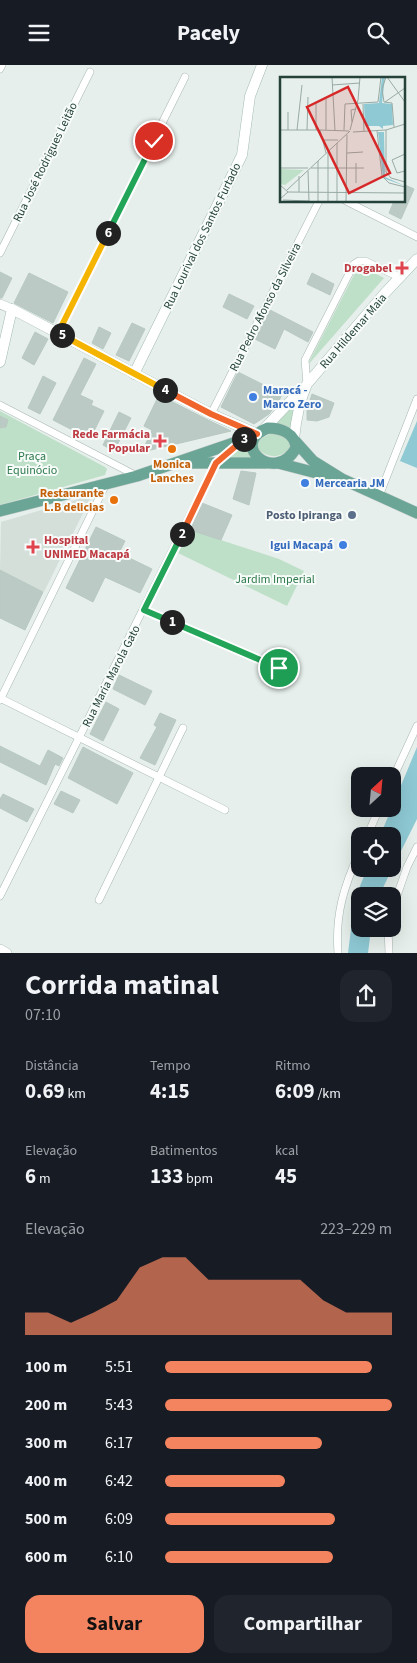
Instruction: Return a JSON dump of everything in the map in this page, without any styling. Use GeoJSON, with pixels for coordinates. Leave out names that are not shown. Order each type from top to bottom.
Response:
{"type":"FeatureCollection","features":[{"type":"Feature","properties":{"kind":"main road","name":"Rua Lourival dos Santos Furtado"},"geometry":{"type":"LineString","coordinates":[[134,374],[242,155],[250,96],[262,65]]}},
{"type":"Feature","properties":{"kind":"main road","name":"Rua Hildemar Maia"},"geometry":{"type":"LineString","coordinates":[[295,440],[300,400],[307,384],[399,277],[417,259]]}},
{"type":"Feature","properties":{"kind":"main road"},"geometry":{"type":"LineString","coordinates":[[0,363],[12,309],[211,414],[255,434]]}},
{"type":"Feature","properties":{"kind":"main road"},"geometry":{"type":"LineString","coordinates":[[307,384],[255,434],[252,446],[253,451],[258,458],[272,463],[342,479]]}},
{"type":"Feature","properties":{"kind":"main road"},"geometry":{"type":"LineString","coordinates":[[0,511],[137,476],[179,463],[268,428],[281,429],[288,433],[314,461],[342,479],[417,513]]}},
{"type":"Feature","properties":{"kind":"main road"},"geometry":{"type":"LineString","coordinates":[[179,463],[284,462],[296,448],[295,440]]}},
{"type":"Feature","properties":{"kind":"street"},"geometry":{"type":"LineString","coordinates":[[0,69],[2,65]]}},
{"type":"Feature","properties":{"kind":"street","name":"Rua José Rodrigues Leitão"},"geometry":{"type":"LineString","coordinates":[[0,253],[90,72]]}},
{"type":"Feature","properties":{"kind":"street"},"geometry":{"type":"LineString","coordinates":[[58,333],[185,77]]}},
{"type":"Feature","properties":{"kind":"street","name":"Rua Pedro Afonso da Silveira"},"geometry":{"type":"LineString","coordinates":[[211,414],[318,203]]}},
{"type":"Feature","properties":{"kind":"street"},"geometry":{"type":"LineString","coordinates":[[350,203],[417,237]]}},
{"type":"Feature","properties":{"kind":"street"},"geometry":{"type":"LineString","coordinates":[[307,384],[305,361],[354,264],[359,261],[365,261],[399,277]]}},
{"type":"Feature","properties":{"kind":"street"},"geometry":{"type":"LineString","coordinates":[[0,303],[12,309]]}},
{"type":"Feature","properties":{"kind":"street"},"geometry":{"type":"LineString","coordinates":[[379,496],[417,399]]}},
{"type":"Feature","properties":{"kind":"street"},"geometry":{"type":"LineString","coordinates":[[0,405],[137,476]]}},
{"type":"Feature","properties":{"kind":"street","name":"Rua Maria Marola Gato"},"geometry":{"type":"LineString","coordinates":[[0,896],[216,463],[255,434]]}},
{"type":"Feature","properties":{"kind":"street"},"geometry":{"type":"LineString","coordinates":[[106,484],[0,699],[225,810]]}},
{"type":"Feature","properties":{"kind":"street"},"geometry":{"type":"LineString","coordinates":[[144,610],[279,668]]}},
{"type":"Feature","properties":{"kind":"street"},"geometry":{"type":"LineString","coordinates":[[398,767],[417,726]]}},
{"type":"Feature","properties":{"kind":"street"},"geometry":{"type":"LineString","coordinates":[[99,900],[183,728]]}},
{"type":"Feature","properties":{"kind":"street"},"geometry":{"type":"LineString","coordinates":[[400,887],[417,847]]}},
{"type":"Feature","properties":{"kind":"street"},"geometry":{"type":"LineString","coordinates":[[338,953],[338,918],[342,895],[351,870]]}},
{"type":"Feature","properties":{"kind":"street"},"geometry":{"type":"LineString","coordinates":[[388,937],[389,953]]}},
{"type":"Feature","properties":{"kind":"street"},"geometry":{"type":"LineString","coordinates":[[0,949],[7,953]]}},
{"type":"Feature","properties":{"kind":"shaded area","name":"Hospital UNIMED Macapá"},"geometry":{"type":"Polygon","coordinates":[[[92,495],[44,592],[0,570],[1,522],[92,495]]]}},
{"type":"Feature","properties":{"kind":"green space"},"geometry":{"type":"Polygon","coordinates":[[[359,265],[384,278],[307,366],[359,265]]]}},
{"type":"Feature","properties":{"kind":"green space"},"geometry":{"type":"Polygon","coordinates":[[[294,401],[291,430],[272,424],[294,401]]]}},
{"type":"Feature","properties":{"kind":"green space","name":"Praça Equinócio"},"geometry":{"type":"Polygon","coordinates":[[[0,411],[105,467],[107,469],[105,475],[0,505],[0,411]]]}},
{"type":"Feature","properties":{"kind":"green space"},"geometry":{"type":"Polygon","coordinates":[[[270,434],[277,434],[289,439],[291,447],[283,454],[274,456],[261,452],[257,448],[259,439],[270,434]]]}},
{"type":"Feature","properties":{"kind":"green space"},"geometry":{"type":"Polygon","coordinates":[[[246,441],[249,442],[252,456],[249,460],[223,459],[246,441]]]}},
{"type":"Feature","properties":{"kind":"green space","name":"Jardim Imperial"},"geometry":{"type":"Polygon","coordinates":[[[190,530],[279,559],[304,571],[287,606],[178,553],[190,530]]]}},
{"type":"Feature","properties":{"kind":"water"},"geometry":{"type":"Polygon","coordinates":[[[417,421],[417,468],[400,461],[417,421]]]}},
{"type":"Feature","properties":{"kind":"water"},"geometry":{"type":"Polygon","coordinates":[[[417,747],[417,819],[401,851],[401,827],[384,827],[388,817],[401,817],[401,785],[417,747]]]}},
{"type":"Feature","properties":{"kind":"water"},"geometry":{"type":"Polygon","coordinates":[[[364,877],[388,877],[383,887],[360,887],[364,877]]]}},
{"type":"Feature","properties":{"kind":"water"},"geometry":{"type":"Polygon","coordinates":[[[351,929],[351,937],[370,937],[368,953],[348,953],[351,929]]]}},
{"type":"Feature","properties":{"kind":"building"},"geometry":{"type":"Polygon","coordinates":[[[404,184],[414,189],[401,219],[389,213],[393,203],[404,203],[404,184]]]}},
{"type":"Feature","properties":{"kind":"building"},"geometry":{"type":"Polygon","coordinates":[[[0,272],[12,278],[2,298],[0,298],[0,272]]]}},
{"type":"Feature","properties":{"kind":"building"},"geometry":{"type":"Polygon","coordinates":[[[29,273],[68,292],[53,323],[14,303],[29,273]]]}},
{"type":"Feature","properties":{"kind":"building"},"geometry":{"type":"Polygon","coordinates":[[[312,273],[334,284],[330,295],[307,284],[312,273]]]}},
{"type":"Feature","properties":{"kind":"building"},"geometry":{"type":"Polygon","coordinates":[[[229,294],[254,306],[247,319],[223,307],[229,294]]]}},
{"type":"Feature","properties":{"kind":"building"},"geometry":{"type":"Polygon","coordinates":[[[270,310],[313,332],[308,342],[284,329],[275,349],[255,339],[270,310]]]}},
{"type":"Feature","properties":{"kind":"building"},"geometry":{"type":"Polygon","coordinates":[[[132,323],[145,329],[129,361],[116,355],[132,323]]]}},
{"type":"Feature","properties":{"kind":"building"},"geometry":{"type":"Polygon","coordinates":[[[99,327],[111,333],[103,349],[92,343],[99,327]]]}},
{"type":"Feature","properties":{"kind":"building"},"geometry":{"type":"Polygon","coordinates":[[[35,332],[48,339],[34,365],[22,358],[35,332]]]}},
{"type":"Feature","properties":{"kind":"building"},"geometry":{"type":"Polygon","coordinates":[[[84,358],[96,364],[80,395],[93,401],[91,405],[104,411],[90,439],[53,420],[84,358]]]}},
{"type":"Feature","properties":{"kind":"building","name":"Maracá - Marco Zero"},"geometry":{"type":"Polygon","coordinates":[[[238,372],[282,394],[269,414],[254,424],[221,407],[238,372]]]}},
{"type":"Feature","properties":{"kind":"building"},"geometry":{"type":"Polygon","coordinates":[[[43,376],[56,383],[40,414],[28,408],[43,376]]]}},
{"type":"Feature","properties":{"kind":"building"},"geometry":{"type":"Polygon","coordinates":[[[312,394],[334,403],[329,417],[317,421],[307,420],[307,410],[312,394]]]}},
{"type":"Feature","properties":{"kind":"building"},"geometry":{"type":"Polygon","coordinates":[[[159,395],[231,431],[142,452],[152,430],[144,426],[159,395]]]}},
{"type":"Feature","properties":{"kind":"building"},"geometry":{"type":"Polygon","coordinates":[[[119,412],[131,418],[114,451],[103,445],[119,412]]]}},
{"type":"Feature","properties":{"kind":"building"},"geometry":{"type":"Polygon","coordinates":[[[0,416],[8,420],[6,427],[0,428],[0,416]]]}},
{"type":"Feature","properties":{"kind":"building"},"geometry":{"type":"Polygon","coordinates":[[[241,471],[256,473],[249,505],[233,499],[241,471]]]}},
{"type":"Feature","properties":{"kind":"building"},"geometry":{"type":"Polygon","coordinates":[[[202,503],[232,515],[221,540],[190,530],[202,503]]]}},
{"type":"Feature","properties":{"kind":"building"},"geometry":{"type":"Polygon","coordinates":[[[96,527],[125,541],[119,553],[152,569],[140,593],[105,577],[93,602],[66,588],[96,527]]]}},
{"type":"Feature","properties":{"kind":"building"},"geometry":{"type":"Polygon","coordinates":[[[0,570],[43,592],[25,630],[0,618],[0,570]]]}},
{"type":"Feature","properties":{"kind":"building"},"geometry":{"type":"Polygon","coordinates":[[[119,675],[152,691],[145,705],[113,689],[119,675]]]}},
{"type":"Feature","properties":{"kind":"building"},"geometry":{"type":"Polygon","coordinates":[[[106,702],[119,709],[103,741],[90,734],[106,702]]]}},
{"type":"Feature","properties":{"kind":"building"},"geometry":{"type":"Polygon","coordinates":[[[160,713],[176,720],[155,765],[140,758],[157,727],[154,725],[160,713]]]}},
{"type":"Feature","properties":{"kind":"building"},"geometry":{"type":"Polygon","coordinates":[[[0,746],[40,766],[48,750],[63,758],[59,766],[55,764],[46,785],[0,762],[0,746]]]}},
{"type":"Feature","properties":{"kind":"building"},"geometry":{"type":"Polygon","coordinates":[[[83,747],[133,773],[117,804],[68,778],[83,747]]]}},
{"type":"Feature","properties":{"kind":"building"},"geometry":{"type":"Polygon","coordinates":[[[61,791],[80,800],[73,813],[54,804],[61,791]]]}},
{"type":"Feature","properties":{"kind":"building"},"geometry":{"type":"Polygon","coordinates":[[[3,794],[34,809],[27,822],[0,808],[0,799],[3,794]]]}},
{"type":"Feature","properties":{"kind":"place","name":"Drogabel"},"geometry":{"type":"Point","coordinates":[402,268]}},
{"type":"Feature","properties":{"kind":"place","name":"Maracá - Marco Zero"},"geometry":{"type":"Point","coordinates":[253,397]}},
{"type":"Feature","properties":{"kind":"place","name":"Rede Farmácia Popular"},"geometry":{"type":"Point","coordinates":[160,441]}},
{"type":"Feature","properties":{"kind":"place","name":"Monica Lanches"},"geometry":{"type":"Point","coordinates":[172,449]}},
{"type":"Feature","properties":{"kind":"place","name":"Mercearia JM"},"geometry":{"type":"Point","coordinates":[305,483]}},
{"type":"Feature","properties":{"kind":"place","name":"Restaurante L.B delicias"},"geometry":{"type":"Point","coordinates":[114,500]}},
{"type":"Feature","properties":{"kind":"place","name":"Posto Ipiranga"},"geometry":{"type":"Point","coordinates":[352,515]}},
{"type":"Feature","properties":{"kind":"place","name":"Igui Macapá"},"geometry":{"type":"Point","coordinates":[343,545]}},
{"type":"Feature","properties":{"kind":"place","name":"Hospital UNIMED Macapá"},"geometry":{"type":"Point","coordinates":[33,547]}},
{"type":"Feature","properties":{"kind":"route"},"geometry":{"type":"LineString","coordinates":[[154,141],[58,333],[211,414],[257,434],[246,438],[216,463],[144,610],[279,668]]}}]}
